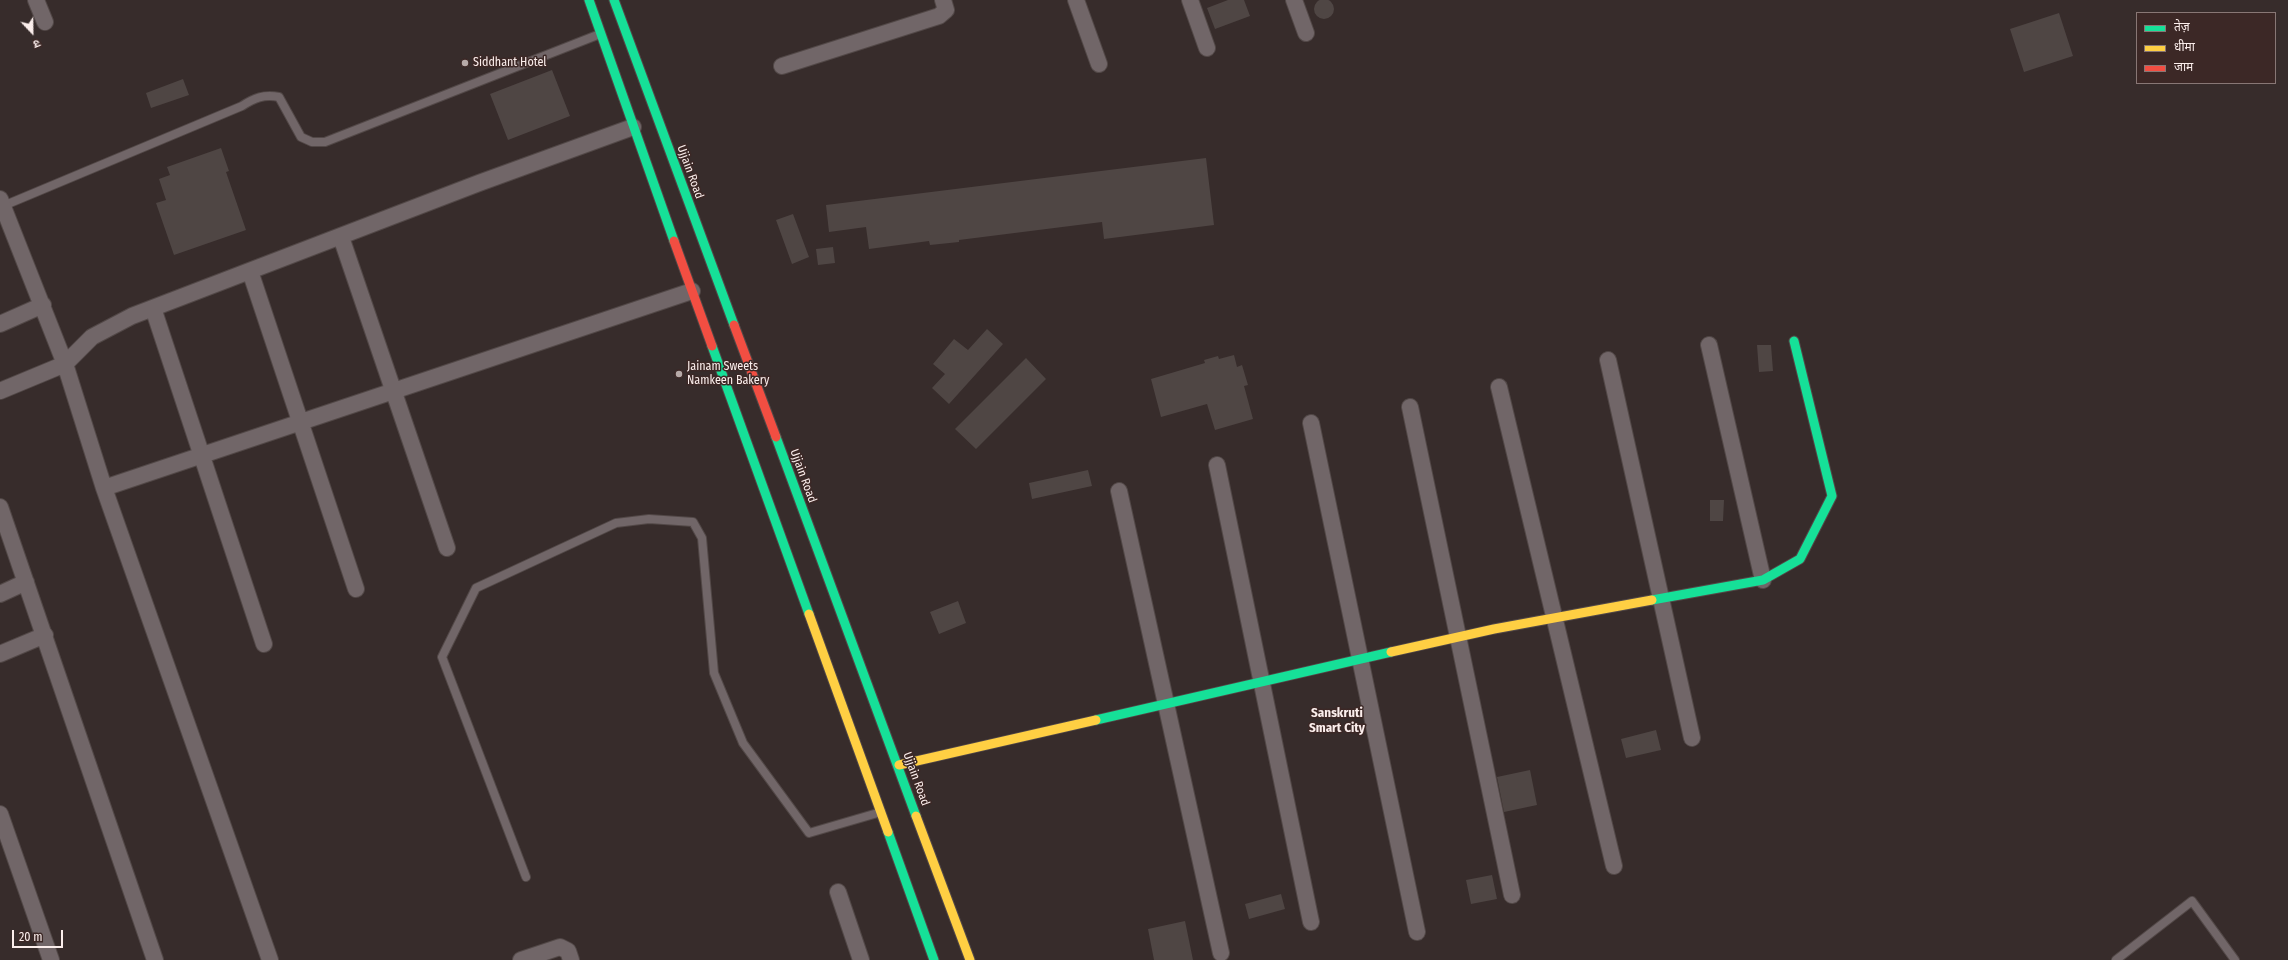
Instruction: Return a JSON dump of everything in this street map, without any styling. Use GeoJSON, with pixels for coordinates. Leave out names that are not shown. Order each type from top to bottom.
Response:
{"type":"FeatureCollection","features":[{"type":"Feature","properties":{"kind":"main road"},"geometry":{"type":"LineString","coordinates":[[589,0],[633,127],[882,812],[934,960]]}},
{"type":"Feature","properties":{"kind":"main road","name":"Ujjain Road"},"geometry":{"type":"LineString","coordinates":[[614,0],[970,960]]}},
{"type":"Feature","properties":{"kind":"main road"},"geometry":{"type":"LineString","coordinates":[[898,765],[1458,637],[1764,580],[1800,559],[1832,496],[1794,341]]}},
{"type":"Feature","properties":{"kind":"street"},"geometry":{"type":"LineString","coordinates":[[36,0],[45,22]]}},
{"type":"Feature","properties":{"kind":"street"},"geometry":{"type":"LineString","coordinates":[[782,66],[939,16],[946,10],[943,0]]}},
{"type":"Feature","properties":{"kind":"street"},"geometry":{"type":"LineString","coordinates":[[1076,0],[1099,64]]}},
{"type":"Feature","properties":{"kind":"street"},"geometry":{"type":"LineString","coordinates":[[1190,0],[1207,48]]}},
{"type":"Feature","properties":{"kind":"street"},"geometry":{"type":"LineString","coordinates":[[1294,0],[1306,33]]}},
{"type":"Feature","properties":{"kind":"street"},"geometry":{"type":"LineString","coordinates":[[0,391],[65,364],[92,337],[132,316],[633,127]]}},
{"type":"Feature","properties":{"kind":"street"},"geometry":{"type":"LineString","coordinates":[[1,202],[43,305],[65,364],[104,488],[270,960]]}},
{"type":"Feature","properties":{"kind":"street"},"geometry":{"type":"LineString","coordinates":[[341,236],[447,548]]}},
{"type":"Feature","properties":{"kind":"street"},"geometry":{"type":"LineString","coordinates":[[250,271],[356,589]]}},
{"type":"Feature","properties":{"kind":"street"},"geometry":{"type":"LineString","coordinates":[[104,488],[301,424],[692,291]]}},
{"type":"Feature","properties":{"kind":"street"},"geometry":{"type":"LineString","coordinates":[[0,324],[43,305]]}},
{"type":"Feature","properties":{"kind":"street"},"geometry":{"type":"LineString","coordinates":[[153,308],[264,644]]}},
{"type":"Feature","properties":{"kind":"street"},"geometry":{"type":"LineString","coordinates":[[1709,345],[1764,580]]}},
{"type":"Feature","properties":{"kind":"street"},"geometry":{"type":"LineString","coordinates":[[1608,360],[1692,738]]}},
{"type":"Feature","properties":{"kind":"street"},"geometry":{"type":"LineString","coordinates":[[1499,387],[1614,866]]}},
{"type":"Feature","properties":{"kind":"street"},"geometry":{"type":"LineString","coordinates":[[1410,407],[1512,895]]}},
{"type":"Feature","properties":{"kind":"street"},"geometry":{"type":"LineString","coordinates":[[1311,423],[1417,932]]}},
{"type":"Feature","properties":{"kind":"street"},"geometry":{"type":"LineString","coordinates":[[1217,465],[1311,922]]}},
{"type":"Feature","properties":{"kind":"street"},"geometry":{"type":"LineString","coordinates":[[1119,491],[1221,953]]}},
{"type":"Feature","properties":{"kind":"street"},"geometry":{"type":"LineString","coordinates":[[0,507],[156,960]]}},
{"type":"Feature","properties":{"kind":"street"},"geometry":{"type":"LineString","coordinates":[[0,594],[26,582]]}},
{"type":"Feature","properties":{"kind":"street"},"geometry":{"type":"LineString","coordinates":[[0,654],[45,635]]}},
{"type":"Feature","properties":{"kind":"street"},"geometry":{"type":"LineString","coordinates":[[0,814],[51,960]]}},
{"type":"Feature","properties":{"kind":"street"},"geometry":{"type":"LineString","coordinates":[[838,892],[861,960]]}},
{"type":"Feature","properties":{"kind":"street"},"geometry":{"type":"LineString","coordinates":[[521,960],[560,947],[565,948],[571,960]]}},
{"type":"Feature","properties":{"kind":"lane"},"geometry":{"type":"LineString","coordinates":[[1,202],[235,109],[252,99],[267,95],[279,97],[301,137],[312,142],[325,142],[601,34]]}},
{"type":"Feature","properties":{"kind":"lane"},"geometry":{"type":"LineString","coordinates":[[526,877],[442,657],[476,588],[616,523],[649,519],[693,522],[702,538],[714,673],[743,743],[809,833],[882,812]]}},
{"type":"Feature","properties":{"kind":"lane"},"geometry":{"type":"LineString","coordinates":[[2116,960],[2192,901],[2234,960]]}},
{"type":"Feature","properties":{"kind":"building"},"geometry":{"type":"Polygon","coordinates":[[[1324,-1],[1331,2],[1334,9],[1331,16],[1324,19],[1317,16],[1314,9],[1317,2],[1324,-1]]]}},
{"type":"Feature","properties":{"kind":"building"},"geometry":{"type":"Polygon","coordinates":[[[1228,0],[1244,0],[1250,16],[1215,29],[1207,8],[1228,0]]]}},
{"type":"Feature","properties":{"kind":"building"},"geometry":{"type":"Polygon","coordinates":[[[2059,13],[2073,56],[2024,72],[2010,29],[2059,13]]]}},
{"type":"Feature","properties":{"kind":"building"},"geometry":{"type":"Polygon","coordinates":[[[552,70],[570,116],[508,140],[490,94],[552,70]]]}},
{"type":"Feature","properties":{"kind":"building"},"geometry":{"type":"Polygon","coordinates":[[[183,79],[189,95],[151,108],[146,93],[183,79]]]}},
{"type":"Feature","properties":{"kind":"building"},"geometry":{"type":"Polygon","coordinates":[[[221,148],[229,171],[226,172],[246,230],[174,255],[156,203],[166,200],[159,179],[170,175],[167,167],[221,148]]]}},
{"type":"Feature","properties":{"kind":"building"},"geometry":{"type":"Polygon","coordinates":[[[1206,158],[1214,225],[1104,239],[1102,222],[959,240],[959,242],[930,245],[929,241],[869,249],[866,227],[829,232],[826,205],[1206,158]]]}},
{"type":"Feature","properties":{"kind":"building"},"geometry":{"type":"Polygon","coordinates":[[[793,214],[809,257],[792,264],[776,220],[793,214]]]}},
{"type":"Feature","properties":{"kind":"building"},"geometry":{"type":"Polygon","coordinates":[[[833,247],[835,263],[818,265],[816,249],[833,247]]]}},
{"type":"Feature","properties":{"kind":"building"},"geometry":{"type":"Polygon","coordinates":[[[987,329],[1003,344],[949,404],[932,388],[945,374],[933,364],[954,339],[968,350],[987,329]]]}},
{"type":"Feature","properties":{"kind":"building"},"geometry":{"type":"Polygon","coordinates":[[[1757,345],[1771,345],[1773,371],[1759,372],[1757,345]]]}},
{"type":"Feature","properties":{"kind":"building"},"geometry":{"type":"Polygon","coordinates":[[[1234,355],[1237,367],[1242,365],[1248,385],[1244,386],[1253,419],[1215,430],[1207,404],[1161,417],[1151,379],[1205,363],[1204,360],[1218,356],[1219,359],[1234,355]]]}},
{"type":"Feature","properties":{"kind":"building"},"geometry":{"type":"Polygon","coordinates":[[[1026,358],[1046,379],[976,449],[955,429],[1026,358]]]}},
{"type":"Feature","properties":{"kind":"building"},"geometry":{"type":"Polygon","coordinates":[[[1088,470],[1092,486],[1032,499],[1029,483],[1088,470]]]}},
{"type":"Feature","properties":{"kind":"building"},"geometry":{"type":"Polygon","coordinates":[[[1710,500],[1724,500],[1723,521],[1710,521],[1710,500]]]}},
{"type":"Feature","properties":{"kind":"building"},"geometry":{"type":"Polygon","coordinates":[[[958,601],[966,623],[939,634],[930,612],[958,601]]]}},
{"type":"Feature","properties":{"kind":"building"},"geometry":{"type":"Polygon","coordinates":[[[1656,730],[1661,750],[1626,758],[1621,739],[1656,730]]]}},
{"type":"Feature","properties":{"kind":"building"},"geometry":{"type":"Polygon","coordinates":[[[1530,770],[1537,805],[1504,812],[1497,777],[1530,770]]]}},
{"type":"Feature","properties":{"kind":"building"},"geometry":{"type":"Polygon","coordinates":[[[1492,875],[1497,899],[1471,904],[1466,880],[1492,875]]]}},
{"type":"Feature","properties":{"kind":"building"},"geometry":{"type":"Polygon","coordinates":[[[1281,894],[1285,909],[1249,919],[1245,904],[1281,894]]]}},
{"type":"Feature","properties":{"kind":"building"},"geometry":{"type":"Polygon","coordinates":[[[1185,921],[1193,960],[1154,960],[1148,929],[1185,921]]]}},
{"type":"Feature","properties":{"kind":"traffic: fast"},"geometry":{"type":"LineString","coordinates":[[589,0],[674,241]]}},
{"type":"Feature","properties":{"kind":"traffic: fast"},"geometry":{"type":"LineString","coordinates":[[614,0],[734,325]]}},
{"type":"Feature","properties":{"kind":"traffic: fast"},"geometry":{"type":"LineString","coordinates":[[1652,600],[1763,580],[1800,559],[1832,496],[1794,341]]}},
{"type":"Feature","properties":{"kind":"traffic: fast"},"geometry":{"type":"LineString","coordinates":[[712,346],[809,614]]}},
{"type":"Feature","properties":{"kind":"traffic: fast"},"geometry":{"type":"LineString","coordinates":[[776,437],[916,816]]}},
{"type":"Feature","properties":{"kind":"traffic: fast"},"geometry":{"type":"LineString","coordinates":[[1096,720],[1391,652]]}},
{"type":"Feature","properties":{"kind":"traffic: fast"},"geometry":{"type":"LineString","coordinates":[[888,832],[934,960]]}},
{"type":"Feature","properties":{"kind":"traffic: slow"},"geometry":{"type":"LineString","coordinates":[[1391,652],[1494,629],[1652,600]]}},
{"type":"Feature","properties":{"kind":"traffic: slow"},"geometry":{"type":"LineString","coordinates":[[809,614],[888,832]]}},
{"type":"Feature","properties":{"kind":"traffic: slow"},"geometry":{"type":"LineString","coordinates":[[899,765],[1096,720]]}},
{"type":"Feature","properties":{"kind":"traffic: slow"},"geometry":{"type":"LineString","coordinates":[[916,816],[970,960]]}},
{"type":"Feature","properties":{"kind":"traffic: jam"},"geometry":{"type":"LineString","coordinates":[[674,241],[712,346]]}},
{"type":"Feature","properties":{"kind":"traffic: jam"},"geometry":{"type":"LineString","coordinates":[[734,325],[776,437]]}},
{"type":"Feature","properties":{"kind":"place","name":"Siddhant Hotel"},"geometry":{"type":"Point","coordinates":[465,63]}},
{"type":"Feature","properties":{"kind":"place","name":"Jainam Sweets Namkeen Bakery"},"geometry":{"type":"Point","coordinates":[679,374]}},
{"type":"Feature","properties":{"kind":"district","name":"Sanskruti Smart City"},"geometry":{"type":"Point","coordinates":[1337,720]}}]}
